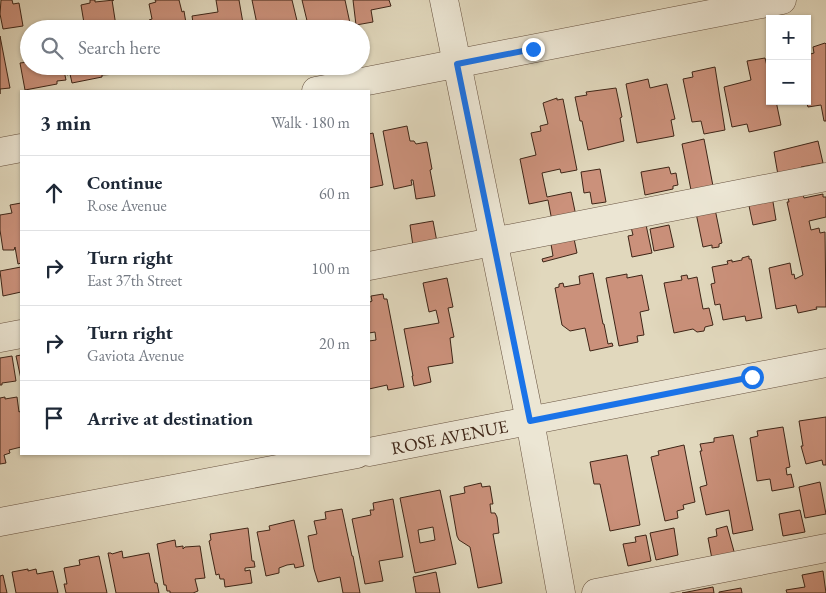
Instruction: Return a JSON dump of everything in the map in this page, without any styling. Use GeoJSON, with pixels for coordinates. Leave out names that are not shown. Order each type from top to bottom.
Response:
{"type":"FeatureCollection","features":[{"type":"Feature","properties":{"kind":"street"},"geometry":{"type":"LineString","coordinates":[[444,0],[530,421],[561,593]]}},
{"type":"Feature","properties":{"kind":"street"},"geometry":{"type":"LineString","coordinates":[[321,90],[782,0]]}},
{"type":"Feature","properties":{"kind":"street"},"geometry":{"type":"LineString","coordinates":[[0,152],[20,148]]}},
{"type":"Feature","properties":{"kind":"street"},"geometry":{"type":"LineString","coordinates":[[370,266],[826,177]]}},
{"type":"Feature","properties":{"kind":"street"},"geometry":{"type":"LineString","coordinates":[[0,338],[20,334]]}},
{"type":"Feature","properties":{"kind":"street","name":"ROSE AVENUE"},"geometry":{"type":"LineString","coordinates":[[370,452],[826,363]]}},
{"type":"Feature","properties":{"kind":"street"},"geometry":{"type":"LineString","coordinates":[[0,522],[352,455]]}},
{"type":"Feature","properties":{"kind":"street"},"geometry":{"type":"LineString","coordinates":[[596,593],[826,548]]}},
{"type":"Feature","properties":{"kind":"building"},"geometry":{"type":"Polygon","coordinates":[[[1,0],[12,0],[13,4],[19,3],[22,20],[20,20],[20,26],[3,29],[0,14],[1,0]]]}},
{"type":"Feature","properties":{"kind":"building"},"geometry":{"type":"Polygon","coordinates":[[[90,0],[95,0],[95,2],[112,0],[115,20],[84,20],[81,5],[90,3],[90,0]]]}},
{"type":"Feature","properties":{"kind":"building"},"geometry":{"type":"Polygon","coordinates":[[[155,0],[179,0],[186,20],[149,20],[152,19],[149,4],[156,2],[155,0]]]}},
{"type":"Feature","properties":{"kind":"building"},"geometry":{"type":"Polygon","coordinates":[[[216,0],[239,0],[242,20],[193,20],[192,16],[218,12],[216,0]]]}},
{"type":"Feature","properties":{"kind":"building"},"geometry":{"type":"Polygon","coordinates":[[[252,0],[292,0],[297,20],[256,20],[252,0]]]}},
{"type":"Feature","properties":{"kind":"building"},"geometry":{"type":"Polygon","coordinates":[[[302,0],[345,0],[349,20],[307,20],[302,0]]]}},
{"type":"Feature","properties":{"kind":"building"},"geometry":{"type":"Polygon","coordinates":[[[353,0],[389,0],[391,6],[371,10],[373,22],[370,23],[370,20],[355,20],[353,0]]]}},
{"type":"Feature","properties":{"kind":"building"},"geometry":{"type":"Polygon","coordinates":[[[0,36],[10,88],[0,89],[0,36]]]}},
{"type":"Feature","properties":{"kind":"building"},"geometry":{"type":"Polygon","coordinates":[[[826,44],[826,121],[824,121],[821,105],[808,107],[807,105],[811,105],[811,54],[814,53],[813,47],[826,44]]]}},
{"type":"Feature","properties":{"kind":"building"},"geometry":{"type":"Polygon","coordinates":[[[765,58],[766,105],[777,105],[781,125],[749,132],[747,124],[732,127],[724,87],[751,80],[747,61],[765,58]]]}},
{"type":"Feature","properties":{"kind":"building"},"geometry":{"type":"Polygon","coordinates":[[[715,67],[725,130],[704,134],[701,121],[692,122],[683,79],[693,77],[692,72],[715,67]]]}},
{"type":"Feature","properties":{"kind":"building"},"geometry":{"type":"Polygon","coordinates":[[[22,75],[65,75],[66,80],[57,81],[57,84],[25,90],[22,75]]]}},
{"type":"Feature","properties":{"kind":"building"},"geometry":{"type":"Polygon","coordinates":[[[70,75],[102,75],[102,77],[72,83],[70,75]]]}},
{"type":"Feature","properties":{"kind":"building"},"geometry":{"type":"Polygon","coordinates":[[[648,79],[650,88],[667,84],[675,119],[671,120],[674,136],[637,143],[626,84],[648,79]]]}},
{"type":"Feature","properties":{"kind":"building"},"geometry":{"type":"Polygon","coordinates":[[[616,88],[622,117],[620,118],[624,141],[588,150],[575,97],[587,95],[586,92],[616,88]]]}},
{"type":"Feature","properties":{"kind":"building"},"geometry":{"type":"Polygon","coordinates":[[[557,98],[557,100],[563,99],[577,170],[561,173],[560,169],[542,173],[547,197],[571,192],[576,216],[552,221],[548,200],[529,204],[520,159],[536,155],[531,133],[541,131],[540,126],[548,124],[543,103],[557,98]]]}},
{"type":"Feature","properties":{"kind":"building"},"geometry":{"type":"Polygon","coordinates":[[[407,126],[410,141],[414,141],[416,144],[427,142],[435,196],[416,199],[413,180],[411,180],[412,185],[394,189],[383,131],[407,126]]]}},
{"type":"Feature","properties":{"kind":"building"},"geometry":{"type":"Polygon","coordinates":[[[373,133],[383,185],[370,188],[370,134],[373,133]]]}},
{"type":"Feature","properties":{"kind":"building"},"geometry":{"type":"Polygon","coordinates":[[[704,139],[713,186],[691,190],[682,144],[704,139]]]}},
{"type":"Feature","properties":{"kind":"building"},"geometry":{"type":"Polygon","coordinates":[[[818,141],[823,163],[801,167],[802,170],[778,175],[774,152],[818,141]]]}},
{"type":"Feature","properties":{"kind":"building"},"geometry":{"type":"Polygon","coordinates":[[[669,167],[671,174],[676,173],[678,185],[673,186],[673,189],[645,195],[641,172],[669,167]]]}},
{"type":"Feature","properties":{"kind":"building"},"geometry":{"type":"Polygon","coordinates":[[[600,169],[606,202],[592,204],[590,192],[584,193],[581,172],[600,169]]]}},
{"type":"Feature","properties":{"kind":"building"},"geometry":{"type":"Polygon","coordinates":[[[802,190],[804,198],[823,194],[823,197],[826,197],[826,217],[809,221],[811,230],[819,228],[820,233],[825,232],[826,307],[816,307],[817,309],[798,313],[796,305],[776,309],[769,268],[790,263],[792,275],[794,274],[795,279],[803,275],[787,202],[789,202],[787,193],[802,190]]]}},
{"type":"Feature","properties":{"kind":"building"},"geometry":{"type":"Polygon","coordinates":[[[772,196],[776,220],[753,225],[748,201],[772,196]]]}},
{"type":"Feature","properties":{"kind":"building"},"geometry":{"type":"Polygon","coordinates":[[[20,203],[20,263],[18,264],[15,247],[14,250],[3,250],[0,230],[0,215],[12,213],[10,205],[20,203]]]}},
{"type":"Feature","properties":{"kind":"building"},"geometry":{"type":"Polygon","coordinates":[[[715,209],[722,243],[719,244],[719,247],[712,248],[712,245],[703,247],[696,213],[715,209]]]}},
{"type":"Feature","properties":{"kind":"building"},"geometry":{"type":"Polygon","coordinates":[[[645,220],[652,253],[632,257],[628,236],[633,235],[630,223],[645,220]]]}},
{"type":"Feature","properties":{"kind":"building"},"geometry":{"type":"Polygon","coordinates":[[[433,221],[437,242],[413,246],[410,225],[433,221]]]}},
{"type":"Feature","properties":{"kind":"building"},"geometry":{"type":"Polygon","coordinates":[[[669,225],[674,247],[654,251],[650,229],[669,225]]]}},
{"type":"Feature","properties":{"kind":"building"},"geometry":{"type":"Polygon","coordinates":[[[573,234],[577,253],[543,262],[542,259],[553,256],[550,238],[573,234]]]}},
{"type":"Feature","properties":{"kind":"building"},"geometry":{"type":"Polygon","coordinates":[[[749,256],[762,318],[746,321],[745,316],[723,320],[720,304],[715,305],[711,284],[715,283],[712,267],[728,264],[727,261],[742,260],[742,258],[749,256]]]}},
{"type":"Feature","properties":{"kind":"building"},"geometry":{"type":"Polygon","coordinates":[[[20,267],[20,292],[3,296],[0,271],[20,267]]]}},
{"type":"Feature","properties":{"kind":"building"},"geometry":{"type":"Polygon","coordinates":[[[593,273],[608,344],[612,343],[613,346],[590,351],[585,328],[570,331],[562,325],[555,288],[563,283],[564,287],[580,284],[579,276],[593,273]]]}},
{"type":"Feature","properties":{"kind":"building"},"geometry":{"type":"Polygon","coordinates":[[[627,274],[627,278],[642,275],[649,310],[640,312],[644,335],[637,336],[638,342],[619,346],[606,278],[627,274]]]}},
{"type":"Feature","properties":{"kind":"building"},"geometry":{"type":"Polygon","coordinates":[[[687,275],[688,279],[697,277],[703,309],[709,308],[713,325],[705,327],[704,331],[697,332],[693,329],[674,333],[664,283],[682,280],[681,276],[687,275]]]}},
{"type":"Feature","properties":{"kind":"building"},"geometry":{"type":"Polygon","coordinates":[[[447,278],[453,307],[448,308],[454,337],[450,338],[453,363],[428,367],[431,382],[414,386],[404,329],[439,323],[436,310],[429,312],[423,283],[447,278]]]}},
{"type":"Feature","properties":{"kind":"building"},"geometry":{"type":"Polygon","coordinates":[[[383,294],[384,299],[387,299],[404,387],[388,390],[387,385],[370,389],[370,341],[376,340],[375,332],[370,333],[371,296],[383,294]]]}},
{"type":"Feature","properties":{"kind":"building"},"geometry":{"type":"Polygon","coordinates":[[[20,355],[20,374],[16,356],[20,355]]]}},
{"type":"Feature","properties":{"kind":"building"},"geometry":{"type":"Polygon","coordinates":[[[12,356],[16,381],[0,385],[0,358],[12,356]]]}},
{"type":"Feature","properties":{"kind":"building"},"geometry":{"type":"Polygon","coordinates":[[[17,397],[20,412],[20,447],[9,450],[10,453],[4,455],[6,463],[0,464],[0,398],[17,397]]]}},
{"type":"Feature","properties":{"kind":"building"},"geometry":{"type":"Polygon","coordinates":[[[826,417],[826,465],[823,465],[822,460],[806,464],[801,446],[803,446],[799,421],[826,417]]]}},
{"type":"Feature","properties":{"kind":"building"},"geometry":{"type":"Polygon","coordinates":[[[783,427],[790,467],[786,468],[787,475],[791,474],[794,487],[772,491],[770,479],[757,481],[750,438],[758,436],[757,431],[783,427]]]}},
{"type":"Feature","properties":{"kind":"building"},"geometry":{"type":"Polygon","coordinates":[[[733,435],[753,530],[733,534],[729,510],[706,515],[700,487],[707,485],[700,444],[714,442],[714,438],[733,435]]]}},
{"type":"Feature","properties":{"kind":"building"},"geometry":{"type":"Polygon","coordinates":[[[684,445],[695,502],[683,505],[684,509],[677,511],[678,518],[665,521],[651,457],[659,455],[658,451],[684,445]]]}},
{"type":"Feature","properties":{"kind":"building"},"geometry":{"type":"Polygon","coordinates":[[[627,455],[640,525],[610,531],[600,484],[594,484],[590,462],[627,455]]]}},
{"type":"Feature","properties":{"kind":"building"},"geometry":{"type":"Polygon","coordinates":[[[820,482],[826,514],[805,518],[799,487],[820,482]]]}},
{"type":"Feature","properties":{"kind":"building"},"geometry":{"type":"Polygon","coordinates":[[[481,483],[482,487],[490,486],[493,504],[490,504],[491,513],[495,513],[497,517],[499,533],[493,534],[502,583],[478,588],[470,547],[459,540],[457,536],[450,496],[465,493],[464,487],[481,483]]]}},
{"type":"Feature","properties":{"kind":"building"},"geometry":{"type":"Polygon","coordinates":[[[440,490],[456,564],[415,573],[400,498],[440,490]],[[433,527],[418,530],[420,543],[435,540],[433,527]]]}},
{"type":"Feature","properties":{"kind":"building"},"geometry":{"type":"Polygon","coordinates":[[[393,499],[403,557],[379,561],[383,581],[365,584],[352,519],[371,515],[370,510],[374,510],[373,503],[393,499]]]}},
{"type":"Feature","properties":{"kind":"building"},"geometry":{"type":"Polygon","coordinates":[[[342,509],[360,593],[343,593],[340,577],[318,582],[314,569],[308,536],[317,534],[314,521],[326,519],[325,512],[342,509]]]}},
{"type":"Feature","properties":{"kind":"building"},"geometry":{"type":"Polygon","coordinates":[[[800,510],[805,532],[783,536],[779,514],[800,510]]]}},
{"type":"Feature","properties":{"kind":"building"},"geometry":{"type":"Polygon","coordinates":[[[294,520],[304,566],[295,568],[294,564],[287,565],[279,568],[279,573],[266,576],[257,532],[270,530],[269,526],[294,520]]]}},
{"type":"Feature","properties":{"kind":"building"},"geometry":{"type":"Polygon","coordinates":[[[727,526],[735,555],[712,559],[708,538],[717,536],[716,529],[727,526]]]}},
{"type":"Feature","properties":{"kind":"building"},"geometry":{"type":"Polygon","coordinates":[[[248,528],[252,561],[254,561],[255,567],[245,568],[245,571],[250,570],[252,583],[225,587],[224,579],[220,579],[219,574],[216,575],[209,541],[211,540],[210,534],[248,528]]]}},
{"type":"Feature","properties":{"kind":"building"},"geometry":{"type":"Polygon","coordinates":[[[674,528],[678,555],[656,560],[650,533],[674,528]]]}},
{"type":"Feature","properties":{"kind":"building"},"geometry":{"type":"Polygon","coordinates":[[[646,535],[651,561],[628,566],[623,544],[636,542],[635,537],[646,535]]]}},
{"type":"Feature","properties":{"kind":"building"},"geometry":{"type":"Polygon","coordinates":[[[175,540],[176,547],[183,546],[183,549],[185,547],[200,546],[205,578],[195,579],[198,591],[193,593],[170,593],[170,591],[167,591],[166,585],[164,585],[157,544],[175,540]]]}},
{"type":"Feature","properties":{"kind":"building"},"geometry":{"type":"Polygon","coordinates":[[[122,551],[123,558],[149,553],[159,593],[116,593],[108,553],[112,554],[122,551]]]}},
{"type":"Feature","properties":{"kind":"building"},"geometry":{"type":"Polygon","coordinates":[[[99,556],[107,593],[66,593],[64,584],[67,584],[64,568],[80,565],[79,560],[99,556]]]}},
{"type":"Feature","properties":{"kind":"building"},"geometry":{"type":"Polygon","coordinates":[[[28,569],[28,571],[36,569],[37,574],[53,571],[58,593],[16,593],[12,572],[28,569]]]}},
{"type":"Feature","properties":{"kind":"building"},"geometry":{"type":"Polygon","coordinates":[[[823,571],[826,593],[787,593],[786,590],[805,587],[802,575],[823,571]]]}},
{"type":"Feature","properties":{"kind":"building"},"geometry":{"type":"Polygon","coordinates":[[[436,572],[440,593],[416,593],[413,577],[436,572]]]}},
{"type":"Feature","properties":{"kind":"building"},"geometry":{"type":"Polygon","coordinates":[[[3,575],[7,593],[0,593],[0,576],[3,575]]]}},
{"type":"Feature","properties":{"kind":"building"},"geometry":{"type":"Polygon","coordinates":[[[713,587],[714,593],[682,593],[713,587]]]}},
{"type":"Feature","properties":{"kind":"building"},"geometry":{"type":"Polygon","coordinates":[[[741,588],[742,593],[719,593],[719,592],[741,588]]]}},
{"type":"Feature","properties":{"kind":"route"},"geometry":{"type":"LineString","coordinates":[[533,49],[457,64],[530,421],[752,377]]}}]}
